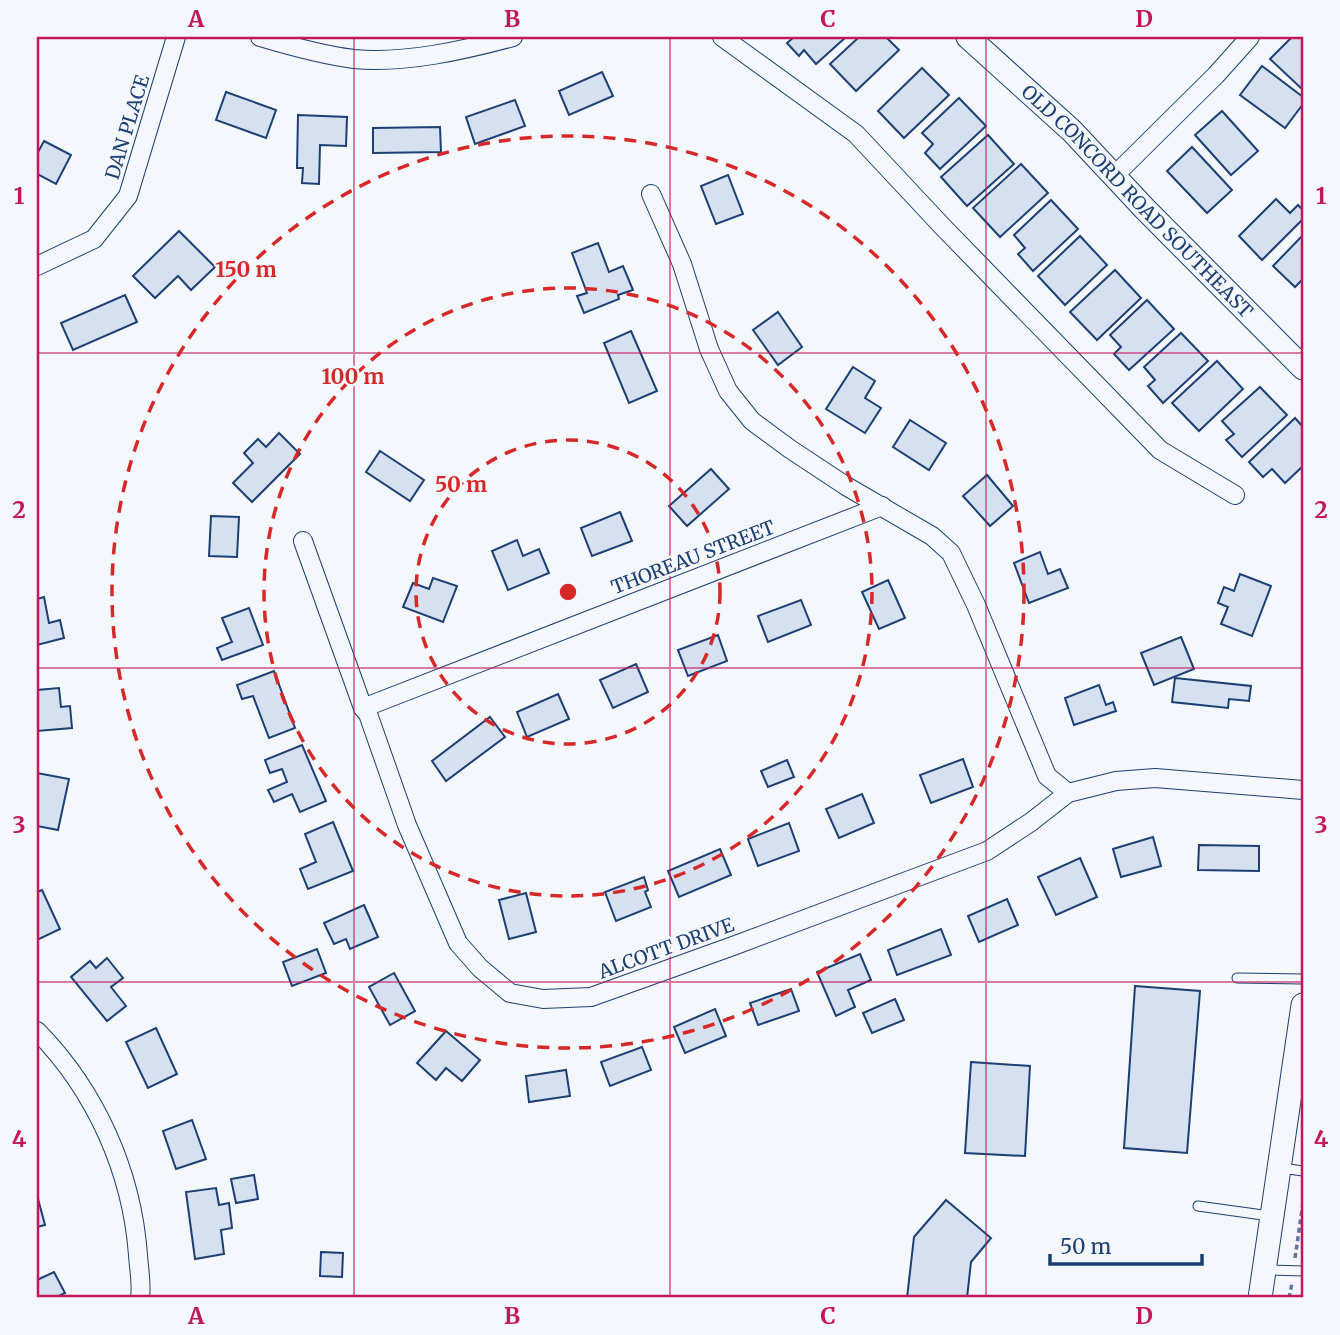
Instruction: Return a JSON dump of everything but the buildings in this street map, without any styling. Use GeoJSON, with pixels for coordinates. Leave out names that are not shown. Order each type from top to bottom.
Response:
{"type":"FeatureCollection","features":[{"type":"Feature","properties":{"kind":"street","name":"DAN PLACE"},"geometry":{"type":"LineString","coordinates":[[37,266],[94,239],[128,197],[176,37]]}},
{"type":"Feature","properties":{"kind":"street"},"geometry":{"type":"LineString","coordinates":[[260,37],[288,46],[355,59],[397,58],[470,49],[513,37]]}},
{"type":"Feature","properties":{"kind":"street"},"geometry":{"type":"LineString","coordinates":[[722,37],[856,134],[1160,450],[1235,495]]}},
{"type":"Feature","properties":{"kind":"street","name":"OLD CONCORD ROAD SOUTHEAST"},"geometry":{"type":"LineString","coordinates":[[968,37],[1072,131],[1303,368]]}},
{"type":"Feature","properties":{"kind":"street"},"geometry":{"type":"LineString","coordinates":[[1114,176],[1216,75],[1250,37]]}},
{"type":"Feature","properties":{"kind":"street"},"geometry":{"type":"LineString","coordinates":[[651,194],[682,264],[709,349],[728,391],[752,421],[801,457],[932,536],[951,554],[976,605],[1047,776],[1068,793]]}},
{"type":"Feature","properties":{"kind":"street","name":"THOREAU STREET"},"geometry":{"type":"LineString","coordinates":[[363,708],[881,506]]}},
{"type":"Feature","properties":{"kind":"street","name":"ALCOTT DRIVE"},"geometry":{"type":"LineString","coordinates":[[303,541],[407,825],[458,943],[480,968],[510,993],[543,999],[591,997],[987,850],[1031,822],[1068,793],[1116,781],[1154,778],[1303,790]]}},
{"type":"Feature","properties":{"kind":"street"},"geometry":{"type":"LineString","coordinates":[[1260,1298],[1279,1168],[1292,1105],[1303,1005]]}},
{"type":"Feature","properties":{"kind":"street"},"geometry":{"type":"LineString","coordinates":[[37,1031],[57,1051],[89,1097],[119,1159],[136,1220],[140,1298]]}},
{"type":"Feature","properties":{"kind":"lane"},"geometry":{"type":"LineString","coordinates":[[1237,978],[1303,979]]}},
{"type":"Feature","properties":{"kind":"lane"},"geometry":{"type":"LineString","coordinates":[[1279,1168],[1303,1171]]}},
{"type":"Feature","properties":{"kind":"lane"},"geometry":{"type":"LineString","coordinates":[[1198,1206],[1272,1216]]}},
{"type":"Feature","properties":{"kind":"lane"},"geometry":{"type":"LineString","coordinates":[[1264,1270],[1298,1270]]}},
{"type":"Feature","properties":{"kind":"path"},"geometry":{"type":"LineString","coordinates":[[1289,1298],[1298,1270],[1303,1203]]}}]}
